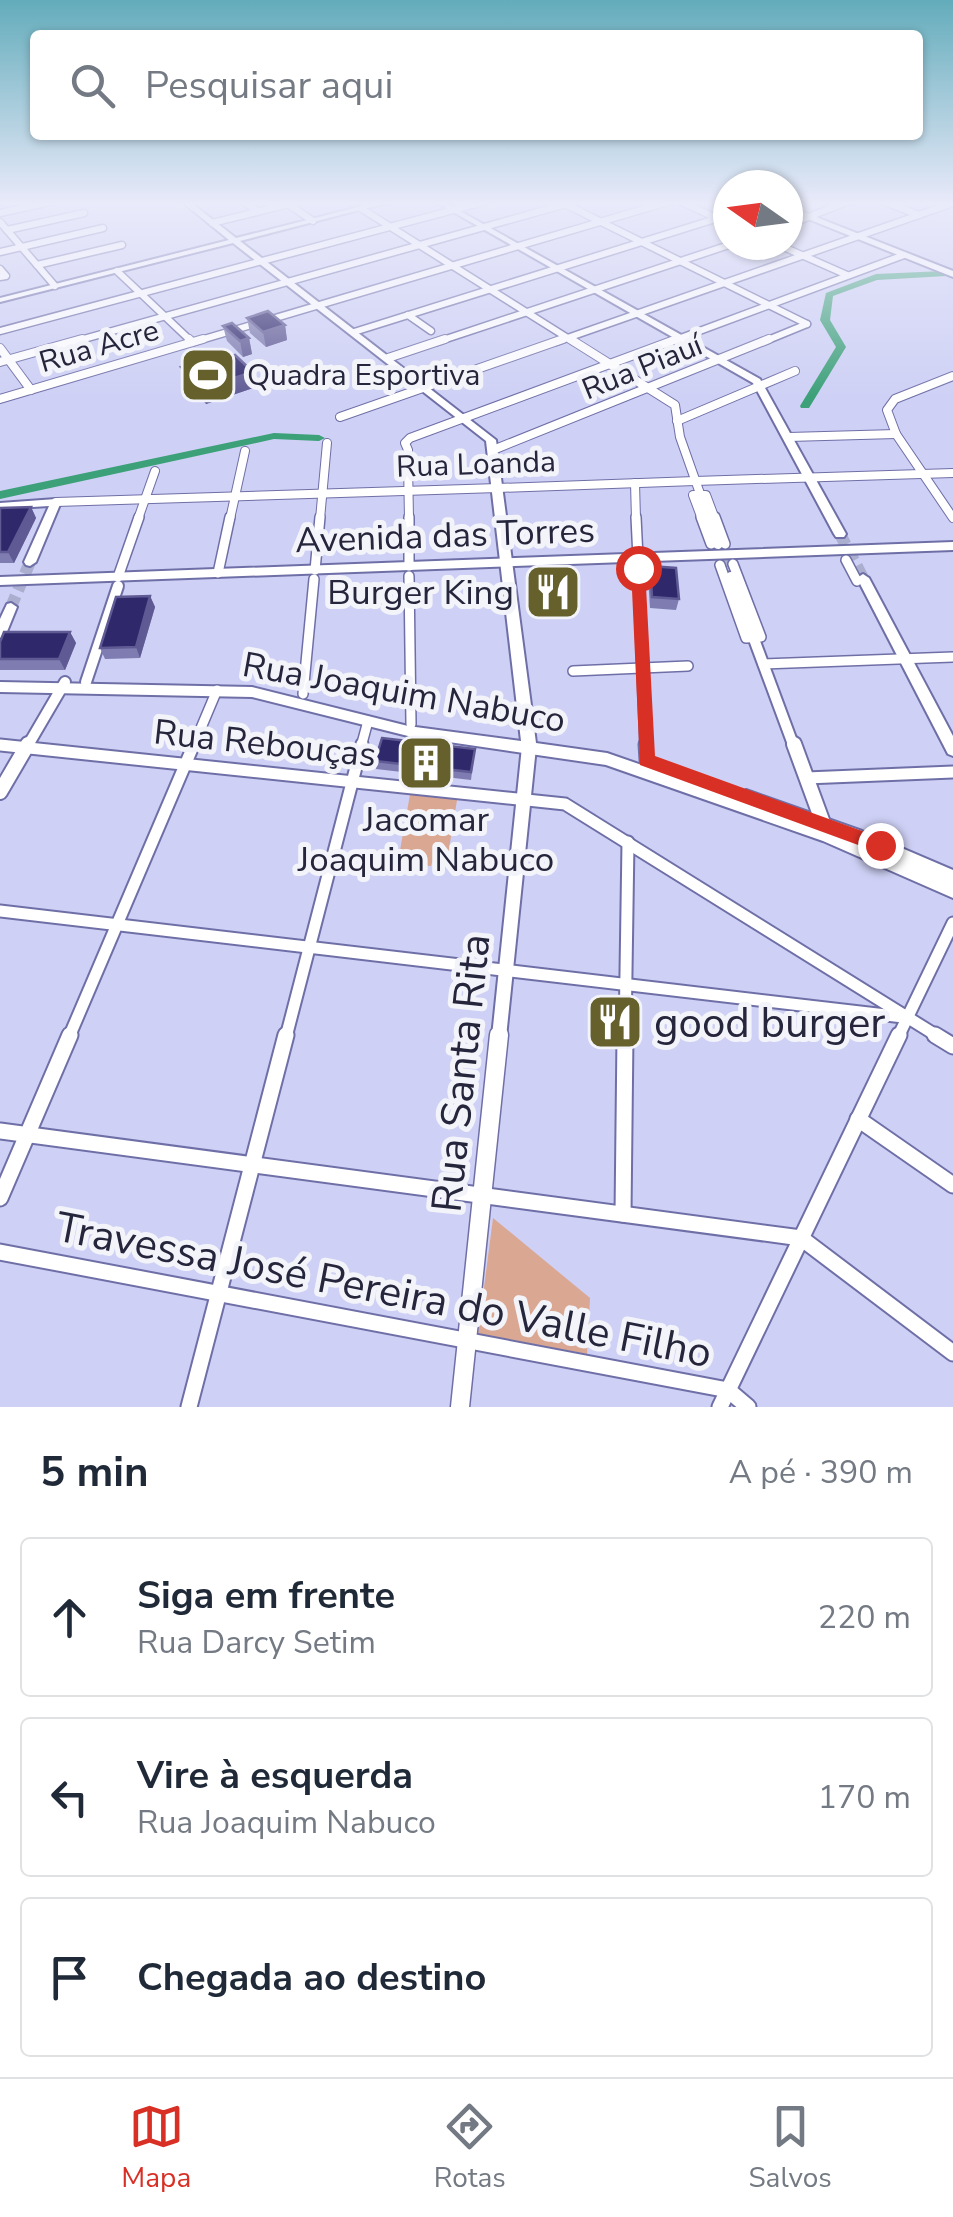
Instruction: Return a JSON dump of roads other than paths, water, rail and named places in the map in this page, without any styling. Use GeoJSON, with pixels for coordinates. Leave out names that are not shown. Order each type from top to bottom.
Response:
{"type":"FeatureCollection","features":[{"type":"Feature","properties":{"kind":"main road"},"geometry":{"type":"LineString","coordinates":[[0,300],[131,267]]}},
{"type":"Feature","properties":{"kind":"main road"},"geometry":{"type":"LineString","coordinates":[[269,267],[488,435],[498,488],[528,743]]}},
{"type":"Feature","properties":{"kind":"main road"},"geometry":{"type":"LineString","coordinates":[[557,268],[762,386],[840,534]]}},
{"type":"Feature","properties":{"kind":"main road"},"geometry":{"type":"LineString","coordinates":[[30,562],[56,502]]}},
{"type":"Feature","properties":{"kind":"main road","name":"Rua Loanda"},"geometry":{"type":"LineString","coordinates":[[0,506],[56,502]]}},
{"type":"Feature","properties":{"kind":"main road","name":"Avenida das Torres"},"geometry":{"type":"LineString","coordinates":[[0,581],[118,582],[507,568],[953,546]]}},
{"type":"Feature","properties":{"kind":"main road","name":"Avenida das Torres"},"geometry":{"type":"LineString","coordinates":[[638,563],[728,568],[953,556]]}},
{"type":"Feature","properties":{"kind":"main road","name":"Avenida das Torres"},"geometry":{"type":"LineString","coordinates":[[0,590],[218,573],[314,574]]}},
{"type":"Feature","properties":{"kind":"main road"},"geometry":{"type":"LineString","coordinates":[[860,580],[953,750]]}},
{"type":"Feature","properties":{"kind":"main road"},"geometry":{"type":"LineString","coordinates":[[0,634],[11,607]]}},
{"type":"Feature","properties":{"kind":"main road","name":"Rua Joaquim Nabuco"},"geometry":{"type":"LineString","coordinates":[[63,686],[86,682],[237,684],[303,694],[411,724],[630,765],[826,830],[953,891]]}},
{"type":"Feature","properties":{"kind":"main road","name":"Rua Joaquim Nabuco"},"geometry":{"type":"LineString","coordinates":[[0,683],[217,690],[281,696],[368,722],[646,760],[953,878]]}},
{"type":"Feature","properties":{"kind":"street"},"geometry":{"type":"LineString","coordinates":[[39,267],[56,286]]}},
{"type":"Feature","properties":{"kind":"street"},"geometry":{"type":"LineString","coordinates":[[0,331],[240,267]]}},
{"type":"Feature","properties":{"kind":"street"},"geometry":{"type":"LineString","coordinates":[[4,360],[343,267]]}},
{"type":"Feature","properties":{"kind":"street","name":"Rua Acre"},"geometry":{"type":"LineString","coordinates":[[0,399],[448,267]]}},
{"type":"Feature","properties":{"kind":"street"},"geometry":{"type":"LineString","coordinates":[[457,267],[675,405],[695,482],[718,544]]}},
{"type":"Feature","properties":{"kind":"street"},"geometry":{"type":"LineString","coordinates":[[354,332],[561,267]]}},
{"type":"Feature","properties":{"kind":"street"},"geometry":{"type":"LineString","coordinates":[[388,358],[664,267]]}},
{"type":"Feature","properties":{"kind":"street"},"geometry":{"type":"LineString","coordinates":[[692,267],[770,305]]}},
{"type":"Feature","properties":{"kind":"street"},"geometry":{"type":"LineString","coordinates":[[340,417],[765,267]]}},
{"type":"Feature","properties":{"kind":"street"},"geometry":{"type":"LineString","coordinates":[[828,267],[848,276]]}},
{"type":"Feature","properties":{"kind":"street"},"geometry":{"type":"LineString","coordinates":[[408,450],[405,443],[410,438],[873,267]]}},
{"type":"Feature","properties":{"kind":"street"},"geometry":{"type":"LineString","coordinates":[[0,269],[3,277]]}},
{"type":"Feature","properties":{"kind":"street"},"geometry":{"type":"LineString","coordinates":[[117,270],[192,342]]}},
{"type":"Feature","properties":{"kind":"street","name":"Rua Piauí"},"geometry":{"type":"LineString","coordinates":[[493,450],[807,324],[770,305]]}},
{"type":"Feature","properties":{"kind":"street"},"geometry":{"type":"LineString","coordinates":[[408,315],[431,332]]}},
{"type":"Feature","properties":{"kind":"street"},"geometry":{"type":"LineString","coordinates":[[0,348],[4,360],[31,390]]}},
{"type":"Feature","properties":{"kind":"street"},"geometry":{"type":"LineString","coordinates":[[678,421],[795,371]]}},
{"type":"Feature","properties":{"kind":"street"},"geometry":{"type":"LineString","coordinates":[[953,376],[895,398],[887,410],[896,434],[953,518]]}},
{"type":"Feature","properties":{"kind":"street"},"geometry":{"type":"LineString","coordinates":[[789,437],[896,434]]}},
{"type":"Feature","properties":{"kind":"street"},"geometry":{"type":"LineString","coordinates":[[303,694],[328,442]]}},
{"type":"Feature","properties":{"kind":"street"},"geometry":{"type":"LineString","coordinates":[[218,573],[246,451]]}},
{"type":"Feature","properties":{"kind":"street"},"geometry":{"type":"LineString","coordinates":[[408,463],[411,724]]}},
{"type":"Feature","properties":{"kind":"street"},"geometry":{"type":"LineString","coordinates":[[86,682],[155,471]]}},
{"type":"Feature","properties":{"kind":"street","name":"Rua Loanda"},"geometry":{"type":"LineString","coordinates":[[56,502],[953,473]]}},
{"type":"Feature","properties":{"kind":"street"},"geometry":{"type":"LineString","coordinates":[[634,484],[646,760]]}},
{"type":"Feature","properties":{"kind":"street"},"geometry":{"type":"LineString","coordinates":[[846,560],[860,580]]}},
{"type":"Feature","properties":{"kind":"street"},"geometry":{"type":"LineString","coordinates":[[728,568],[826,830]]}},
{"type":"Feature","properties":{"kind":"street"},"geometry":{"type":"LineString","coordinates":[[763,664],[953,657]]}},
{"type":"Feature","properties":{"kind":"street"},"geometry":{"type":"LineString","coordinates":[[574,670],[688,666]]}},
{"type":"Feature","properties":{"kind":"street"},"geometry":{"type":"LineString","coordinates":[[0,792],[63,686]]}},
{"type":"Feature","properties":{"kind":"street"},"geometry":{"type":"LineString","coordinates":[[0,1198],[217,690]]}},
{"type":"Feature","properties":{"kind":"street"},"geometry":{"type":"LineString","coordinates":[[188,1407],[368,722]]}},
{"type":"Feature","properties":{"kind":"street","name":"Rua Santa Rita"},"geometry":{"type":"LineString","coordinates":[[460,1407],[528,743]]}},
{"type":"Feature","properties":{"kind":"street","name":"Rua Rebouças"},"geometry":{"type":"LineString","coordinates":[[0,745],[524,797],[576,809],[953,1046]]}},
{"type":"Feature","properties":{"kind":"street"},"geometry":{"type":"LineString","coordinates":[[806,778],[953,772]]}},
{"type":"Feature","properties":{"kind":"street"},"geometry":{"type":"LineString","coordinates":[[623,1214],[628,842]]}},
{"type":"Feature","properties":{"kind":"street"},"geometry":{"type":"LineString","coordinates":[[0,911],[908,1017]]}},
{"type":"Feature","properties":{"kind":"street"},"geometry":{"type":"LineString","coordinates":[[720,1407],[953,922]]}},
{"type":"Feature","properties":{"kind":"street"},"geometry":{"type":"LineString","coordinates":[[858,1119],[953,1185]]}},
{"type":"Feature","properties":{"kind":"street"},"geometry":{"type":"LineString","coordinates":[[0,1130],[802,1238],[953,1353]]}},
{"type":"Feature","properties":{"kind":"street","name":"Travessa José Pereira do Valle Filho"},"geometry":{"type":"LineString","coordinates":[[0,1252],[728,1390],[748,1407]]}},
{"type":"Feature","properties":{"kind":"waterway"},"geometry":{"type":"LineString","coordinates":[[805,406],[841,347],[825,320],[829,295],[876,277],[943,274]]}},
{"type":"Feature","properties":{"kind":"waterway"},"geometry":{"type":"LineString","coordinates":[[0,495],[274,436],[319,438]]}},
{"type":"Feature","properties":{"kind":"tunnel"},"geometry":{"type":"LineString","coordinates":[[840,534],[863,578]]}},
{"type":"Feature","properties":{"kind":"tunnel"},"geometry":{"type":"LineString","coordinates":[[718,544],[731,577]]}},
{"type":"Feature","properties":{"kind":"tunnel"},"geometry":{"type":"LineString","coordinates":[[11,607],[30,562]]}},
{"type":"Feature","properties":{"kind":"place","name":"Quadra Esportiva"},"geometry":{"type":"Point","coordinates":[208,375]}},
{"type":"Feature","properties":{"kind":"place","name":"Burger King"},"geometry":{"type":"Point","coordinates":[553,592]}},
{"type":"Feature","properties":{"kind":"place","name":"Jacomar Joaquim Nabuco"},"geometry":{"type":"Point","coordinates":[426,763]}},
{"type":"Feature","properties":{"kind":"place","name":"good burger"},"geometry":{"type":"Point","coordinates":[615,1022]}}]}
